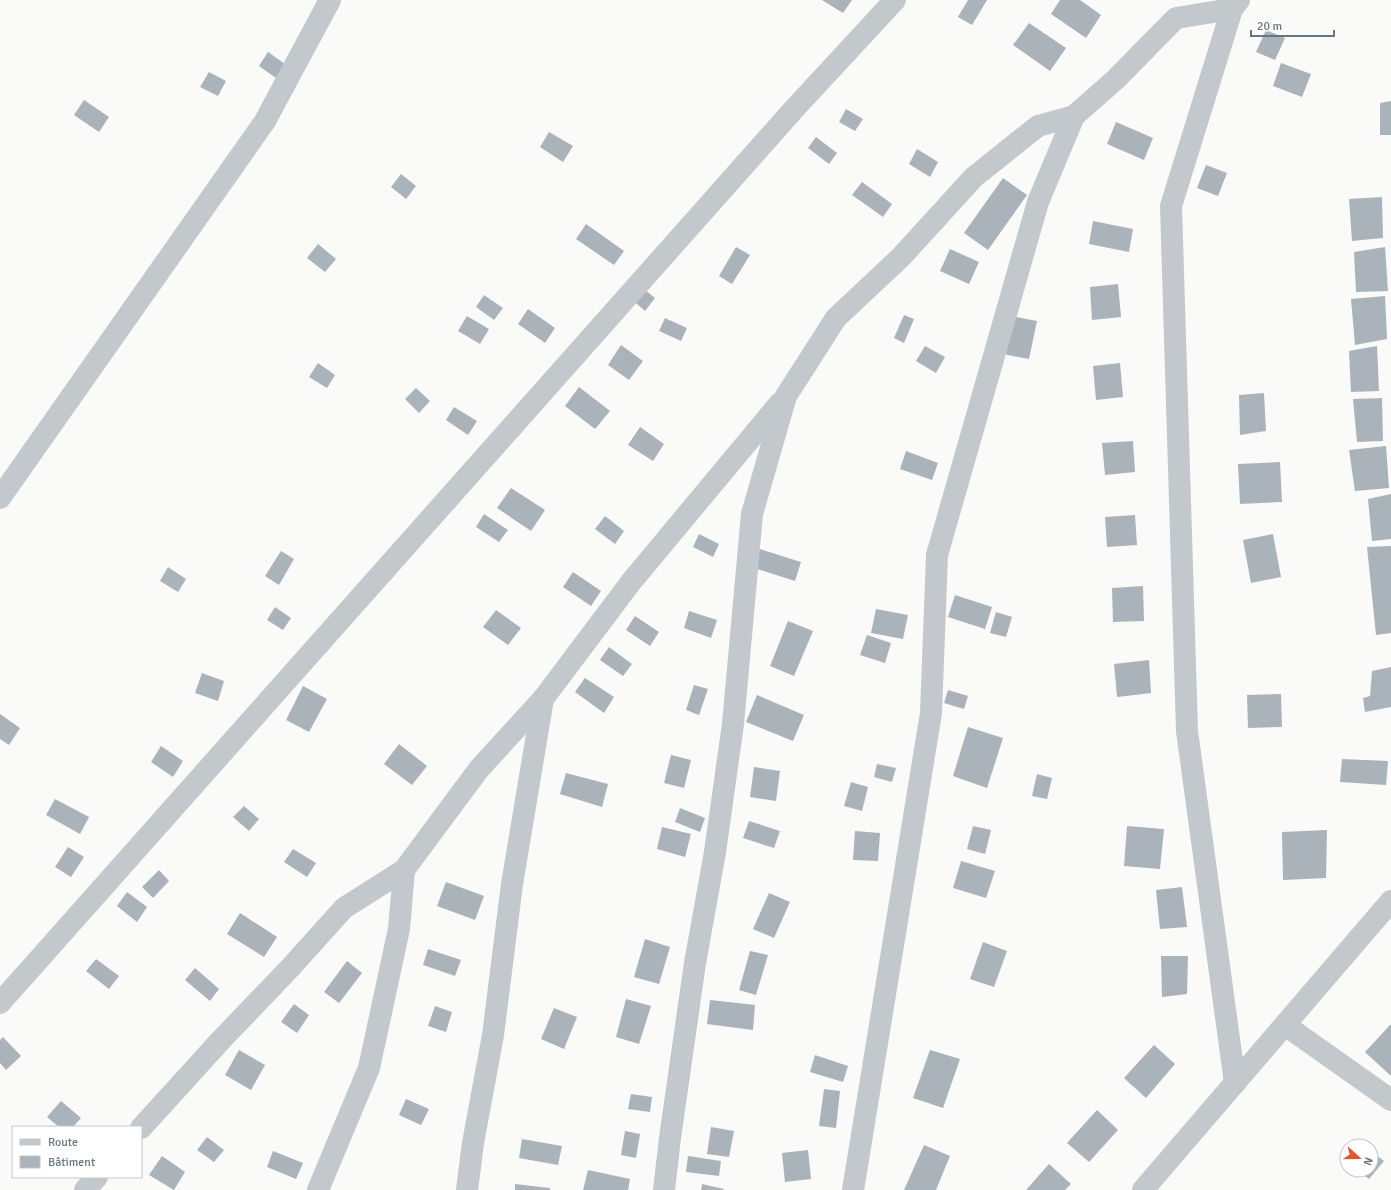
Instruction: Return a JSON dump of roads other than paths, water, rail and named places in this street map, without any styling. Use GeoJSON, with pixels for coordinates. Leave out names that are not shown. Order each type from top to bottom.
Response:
{"type":"FeatureCollection","features":[{"type":"Feature","properties":{"kind":"street"},"geometry":{"type":"LineString","coordinates":[[0,498],[265,121],[330,0]]}},
{"type":"Feature","properties":{"kind":"street"},"geometry":{"type":"LineString","coordinates":[[0,1003],[790,114],[896,0]]}},
{"type":"Feature","properties":{"kind":"street"},"geometry":{"type":"LineString","coordinates":[[142,1127],[344,908],[404,870],[479,769],[543,699],[631,582],[786,396],[836,318],[901,256],[974,177],[1038,126],[1074,116],[1115,80],[1176,18],[1235,4]]}},
{"type":"Feature","properties":{"kind":"street"},"geometry":{"type":"LineString","coordinates":[[1235,4],[1171,206],[1186,731],[1235,1083]]}},
{"type":"Feature","properties":{"kind":"street"},"geometry":{"type":"LineString","coordinates":[[853,1190],[931,714],[937,555],[1038,202],[1074,116]]}},
{"type":"Feature","properties":{"kind":"street"},"geometry":{"type":"LineString","coordinates":[[664,1190],[695,963],[715,852],[732,724],[752,514],[786,396]]}},
{"type":"Feature","properties":{"kind":"street"},"geometry":{"type":"LineString","coordinates":[[467,1190],[473,1143],[493,1035],[512,884],[543,699]]}},
{"type":"Feature","properties":{"kind":"street"},"geometry":{"type":"LineString","coordinates":[[318,1190],[370,1068],[399,929],[404,870]]}},
{"type":"Feature","properties":{"kind":"street"},"geometry":{"type":"LineString","coordinates":[[1143,1190],[1391,901]]}},
{"type":"Feature","properties":{"kind":"street"},"geometry":{"type":"LineString","coordinates":[[1285,1025],[1391,1100]]}},
{"type":"Feature","properties":{"kind":"street"},"geometry":{"type":"LineString","coordinates":[[85,1190],[95,1178]]}}]}
